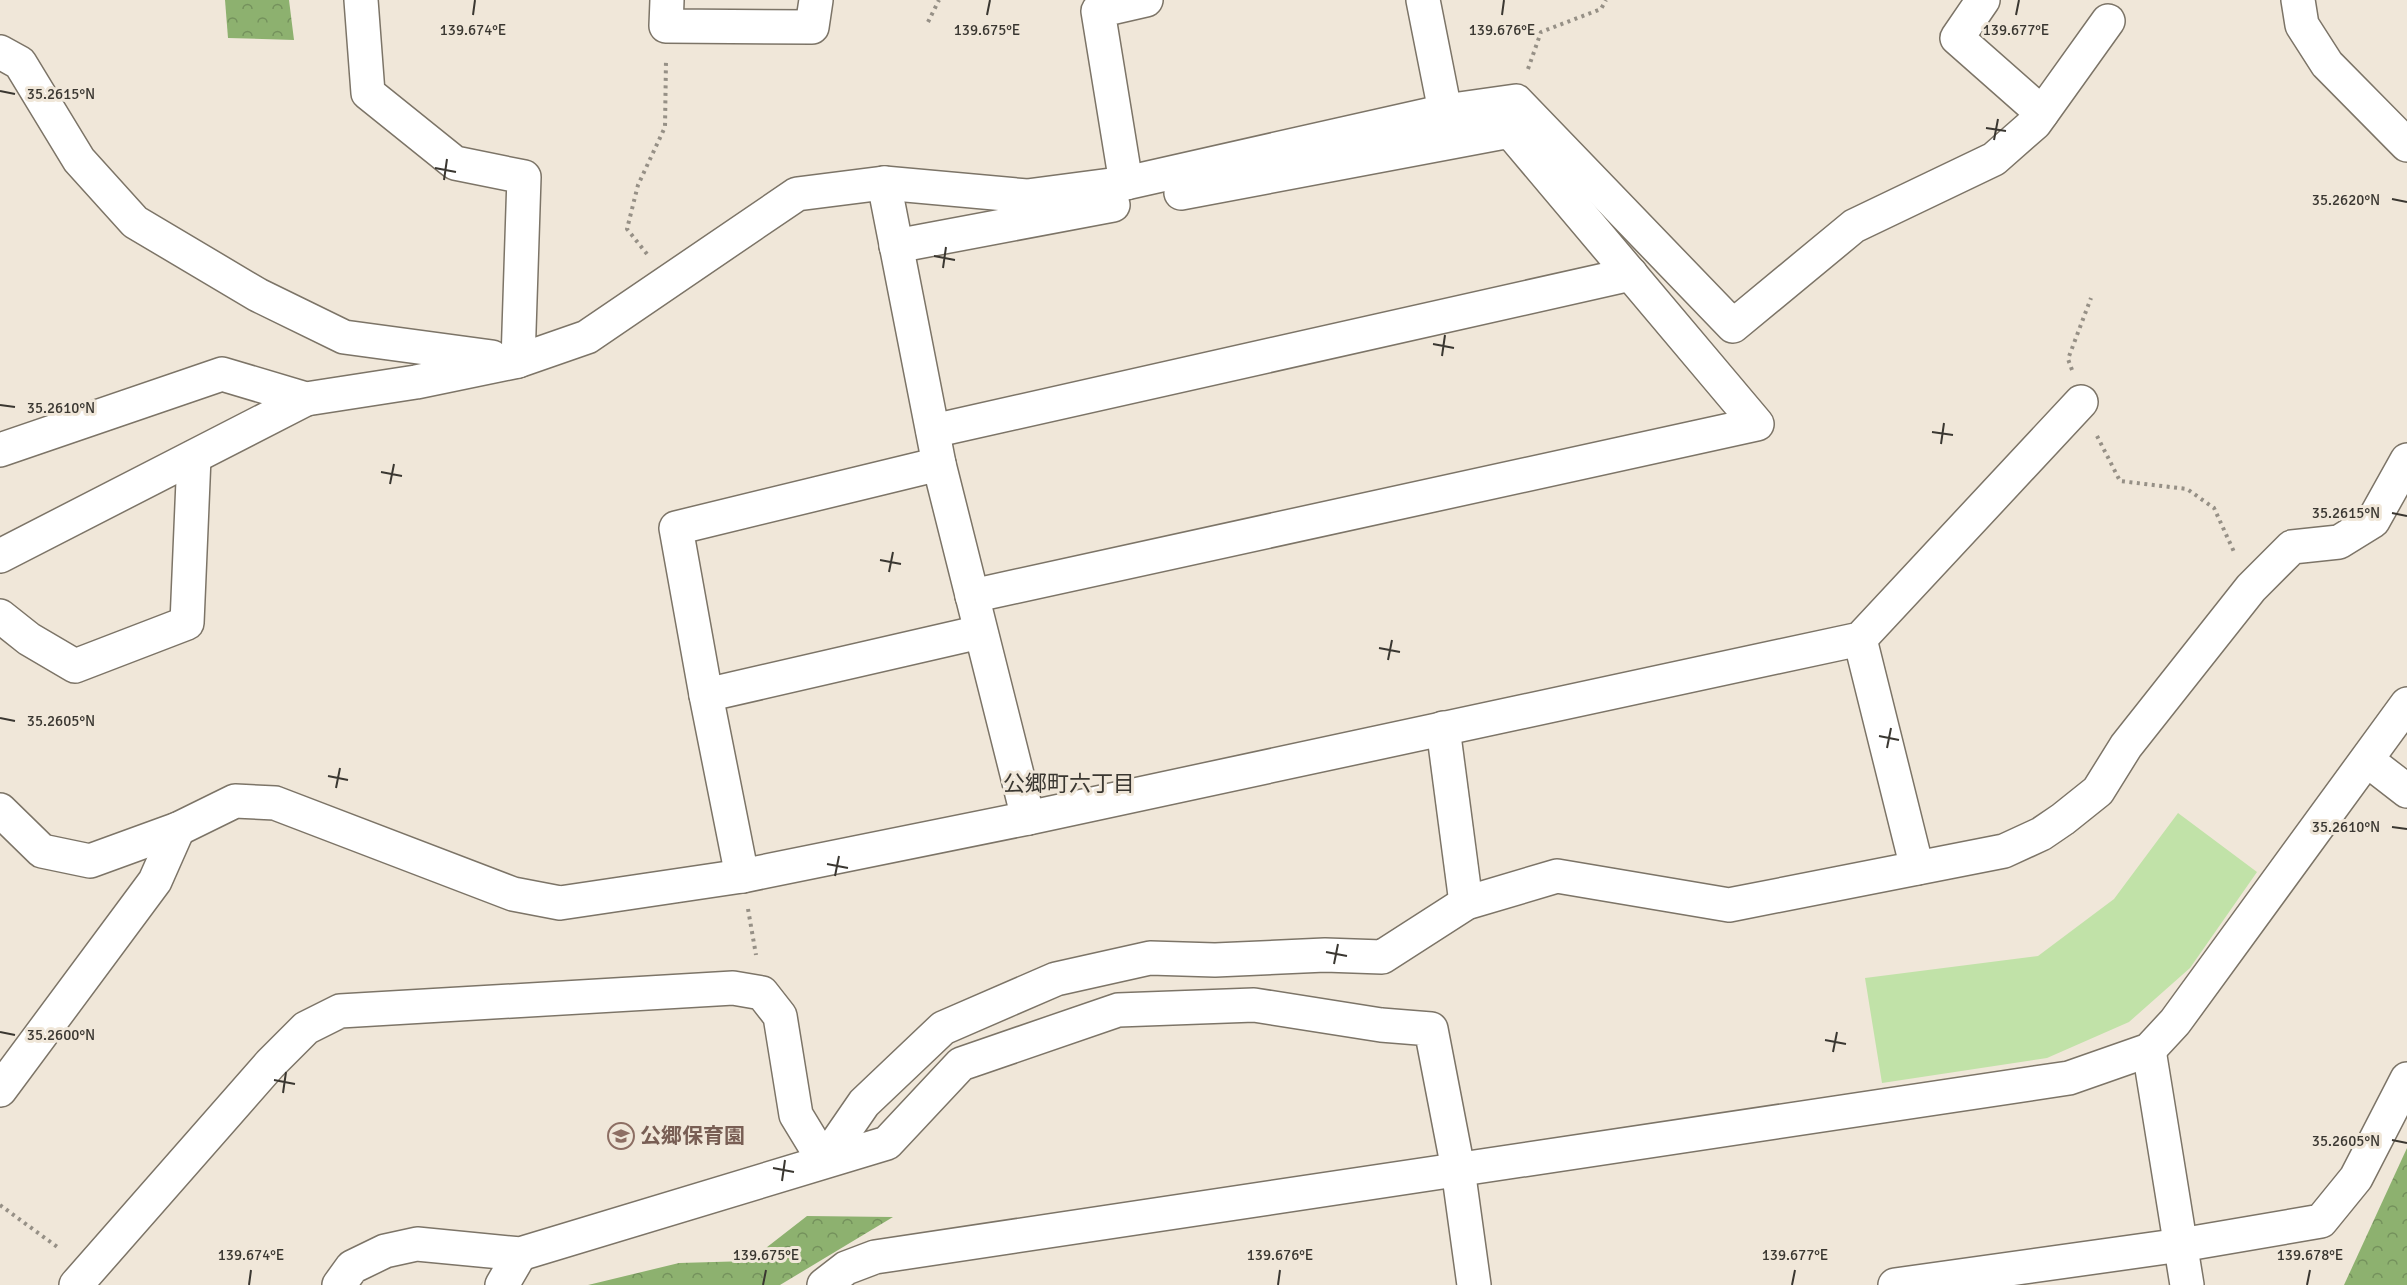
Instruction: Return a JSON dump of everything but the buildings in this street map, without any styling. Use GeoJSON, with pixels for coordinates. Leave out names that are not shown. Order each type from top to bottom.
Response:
{"type":"FeatureCollection","features":[{"type":"Feature","properties":{"kind":"street"},"geometry":{"type":"LineString","coordinates":[[361,0],[368,93],[455,163],[524,177],[518,361]]}},
{"type":"Feature","properties":{"kind":"street"},"geometry":{"type":"LineString","coordinates":[[666,13],[812,27],[816,0]]}},
{"type":"Feature","properties":{"kind":"street"},"geometry":{"type":"LineString","coordinates":[[1126,183],[1098,11],[1146,0]]}},
{"type":"Feature","properties":{"kind":"street"},"geometry":{"type":"LineString","coordinates":[[1423,0],[1445,111]]}},
{"type":"Feature","properties":{"kind":"street"},"geometry":{"type":"LineString","coordinates":[[1983,0],[1957,38],[2042,112]]}},
{"type":"Feature","properties":{"kind":"street"},"geometry":{"type":"LineString","coordinates":[[2298,0],[2302,25],[2327,64],[2407,145]]}},
{"type":"Feature","properties":{"kind":"street"},"geometry":{"type":"LineString","coordinates":[[0,556],[306,399],[416,382],[518,361],[587,337],[797,194],[884,183],[1027,196],[1126,183],[1445,111],[1516,101],[1732,326],[1854,226],[1994,159],[2035,123],[2108,21]]}},
{"type":"Feature","properties":{"kind":"street"},"geometry":{"type":"LineString","coordinates":[[0,52],[20,63],[79,160],[135,222],[145,228],[258,295],[344,337],[518,361]]}},
{"type":"Feature","properties":{"kind":"street"},"geometry":{"type":"LineString","coordinates":[[896,246],[1510,131],[1757,424],[972,596]]}},
{"type":"Feature","properties":{"kind":"street"},"geometry":{"type":"LineString","coordinates":[[884,183],[939,464],[1028,818]]}},
{"type":"Feature","properties":{"kind":"street"},"geometry":{"type":"LineString","coordinates":[[933,431],[1631,274]]}},
{"type":"Feature","properties":{"kind":"street"},"geometry":{"type":"LineString","coordinates":[[0,449],[222,374],[306,399]]}},
{"type":"Feature","properties":{"kind":"street"},"geometry":{"type":"LineString","coordinates":[[0,810],[42,851],[90,861],[178,829],[235,801],[275,803],[513,894],[560,903],[742,876],[1028,818],[1860,639],[2081,402]]}},
{"type":"Feature","properties":{"kind":"street"},"geometry":{"type":"LineString","coordinates":[[0,616],[29,639],[75,666],[187,623],[194,457]]}},
{"type":"Feature","properties":{"kind":"street"},"geometry":{"type":"LineString","coordinates":[[824,1161],[864,1103],[944,1028],[1056,979],[1150,958],[1215,960],[1325,955],[1382,957],[1466,903],[1557,876],[1729,905],[2004,851],[2041,834],[2098,791],[2126,746],[2251,588],[2292,547],[2339,542],[2373,521],[2407,460]]}},
{"type":"Feature","properties":{"kind":"street"},"geometry":{"type":"LineString","coordinates":[[742,876],[706,696],[676,528],[939,464]]}},
{"type":"Feature","properties":{"kind":"street"},"geometry":{"type":"LineString","coordinates":[[706,696],[980,632]]}},
{"type":"Feature","properties":{"kind":"street"},"geometry":{"type":"LineString","coordinates":[[1860,639],[1917,868]]}},
{"type":"Feature","properties":{"kind":"street"},"geometry":{"type":"LineString","coordinates":[[824,1285],[846,1268],[875,1257],[2069,1078],[2149,1050],[2175,1022],[2407,704]]}},
{"type":"Feature","properties":{"kind":"street"},"geometry":{"type":"LineString","coordinates":[[1443,728],[1466,903]]}},
{"type":"Feature","properties":{"kind":"street"},"geometry":{"type":"LineString","coordinates":[[2367,760],[2407,791]]}},
{"type":"Feature","properties":{"kind":"street"},"geometry":{"type":"LineString","coordinates":[[0,1090],[155,881],[178,829]]}},
{"type":"Feature","properties":{"kind":"street"},"geometry":{"type":"LineString","coordinates":[[82,1277],[270,1064],[306,1028],[340,1011],[733,988],[762,993],[780,1016],[796,1115],[824,1161]]}},
{"type":"Feature","properties":{"kind":"street"},"geometry":{"type":"LineString","coordinates":[[339,1285],[352,1267],[385,1251],[417,1244],[520,1254],[886,1143],[961,1064],[1119,1010],[1254,1005],[1381,1025],[1431,1029],[1458,1169],[1474,1285]]}},
{"type":"Feature","properties":{"kind":"street"},"geometry":{"type":"LineString","coordinates":[[2149,1050],[2187,1285]]}},
{"type":"Feature","properties":{"kind":"street"},"geometry":{"type":"LineString","coordinates":[[1895,1285],[2181,1245],[2321,1221],[2356,1178],[2407,1079]]}},
{"type":"Feature","properties":{"kind":"street"},"geometry":{"type":"LineString","coordinates":[[502,1285],[520,1254]]}},
{"type":"Feature","properties":{"kind":"path"},"geometry":{"type":"LineString","coordinates":[[928,22],[939,0]]}},
{"type":"Feature","properties":{"kind":"path"},"geometry":{"type":"LineString","coordinates":[[1516,101],[1541,32],[1601,9],[1606,0]]}},
{"type":"Feature","properties":{"kind":"path"},"geometry":{"type":"LineString","coordinates":[[666,13],[666,127],[638,185],[627,229],[669,280]]}},
{"type":"Feature","properties":{"kind":"path"},"geometry":{"type":"LineString","coordinates":[[2091,298],[2068,359],[2081,402],[2120,481],[2187,489],[2214,508],[2251,588]]}},
{"type":"Feature","properties":{"kind":"path"},"geometry":{"type":"LineString","coordinates":[[742,876],[762,993]]}},
{"type":"Feature","properties":{"kind":"path"},"geometry":{"type":"LineString","coordinates":[[0,1205],[82,1277]]}},
{"type":"Feature","properties":{"kind":"green space"},"geometry":{"type":"Polygon","coordinates":[[[225,0],[289,0],[294,40],[228,38],[225,0]]]}},
{"type":"Feature","properties":{"kind":"green space"},"geometry":{"type":"Polygon","coordinates":[[[2178,813],[2257,872],[2190,968],[2129,1022],[2047,1058],[1882,1083],[1865,978],[2038,956],[2114,899],[2178,813]]]}},
{"type":"Feature","properties":{"kind":"green space"},"geometry":{"type":"Polygon","coordinates":[[[2407,1148],[2407,1285],[2344,1285],[2407,1148]]]}},
{"type":"Feature","properties":{"kind":"green space"},"geometry":{"type":"Polygon","coordinates":[[[807,1216],[893,1217],[780,1285],[588,1285],[679,1263],[749,1261],[807,1216]]]}},
{"type":"Feature","properties":{"kind":"place","name":"公郷保育園"},"geometry":{"type":"Point","coordinates":[621,1136]}},
{"type":"Feature","properties":{"kind":"district","name":"公郷町六丁目"},"geometry":{"type":"Point","coordinates":[1069,783]}}]}
